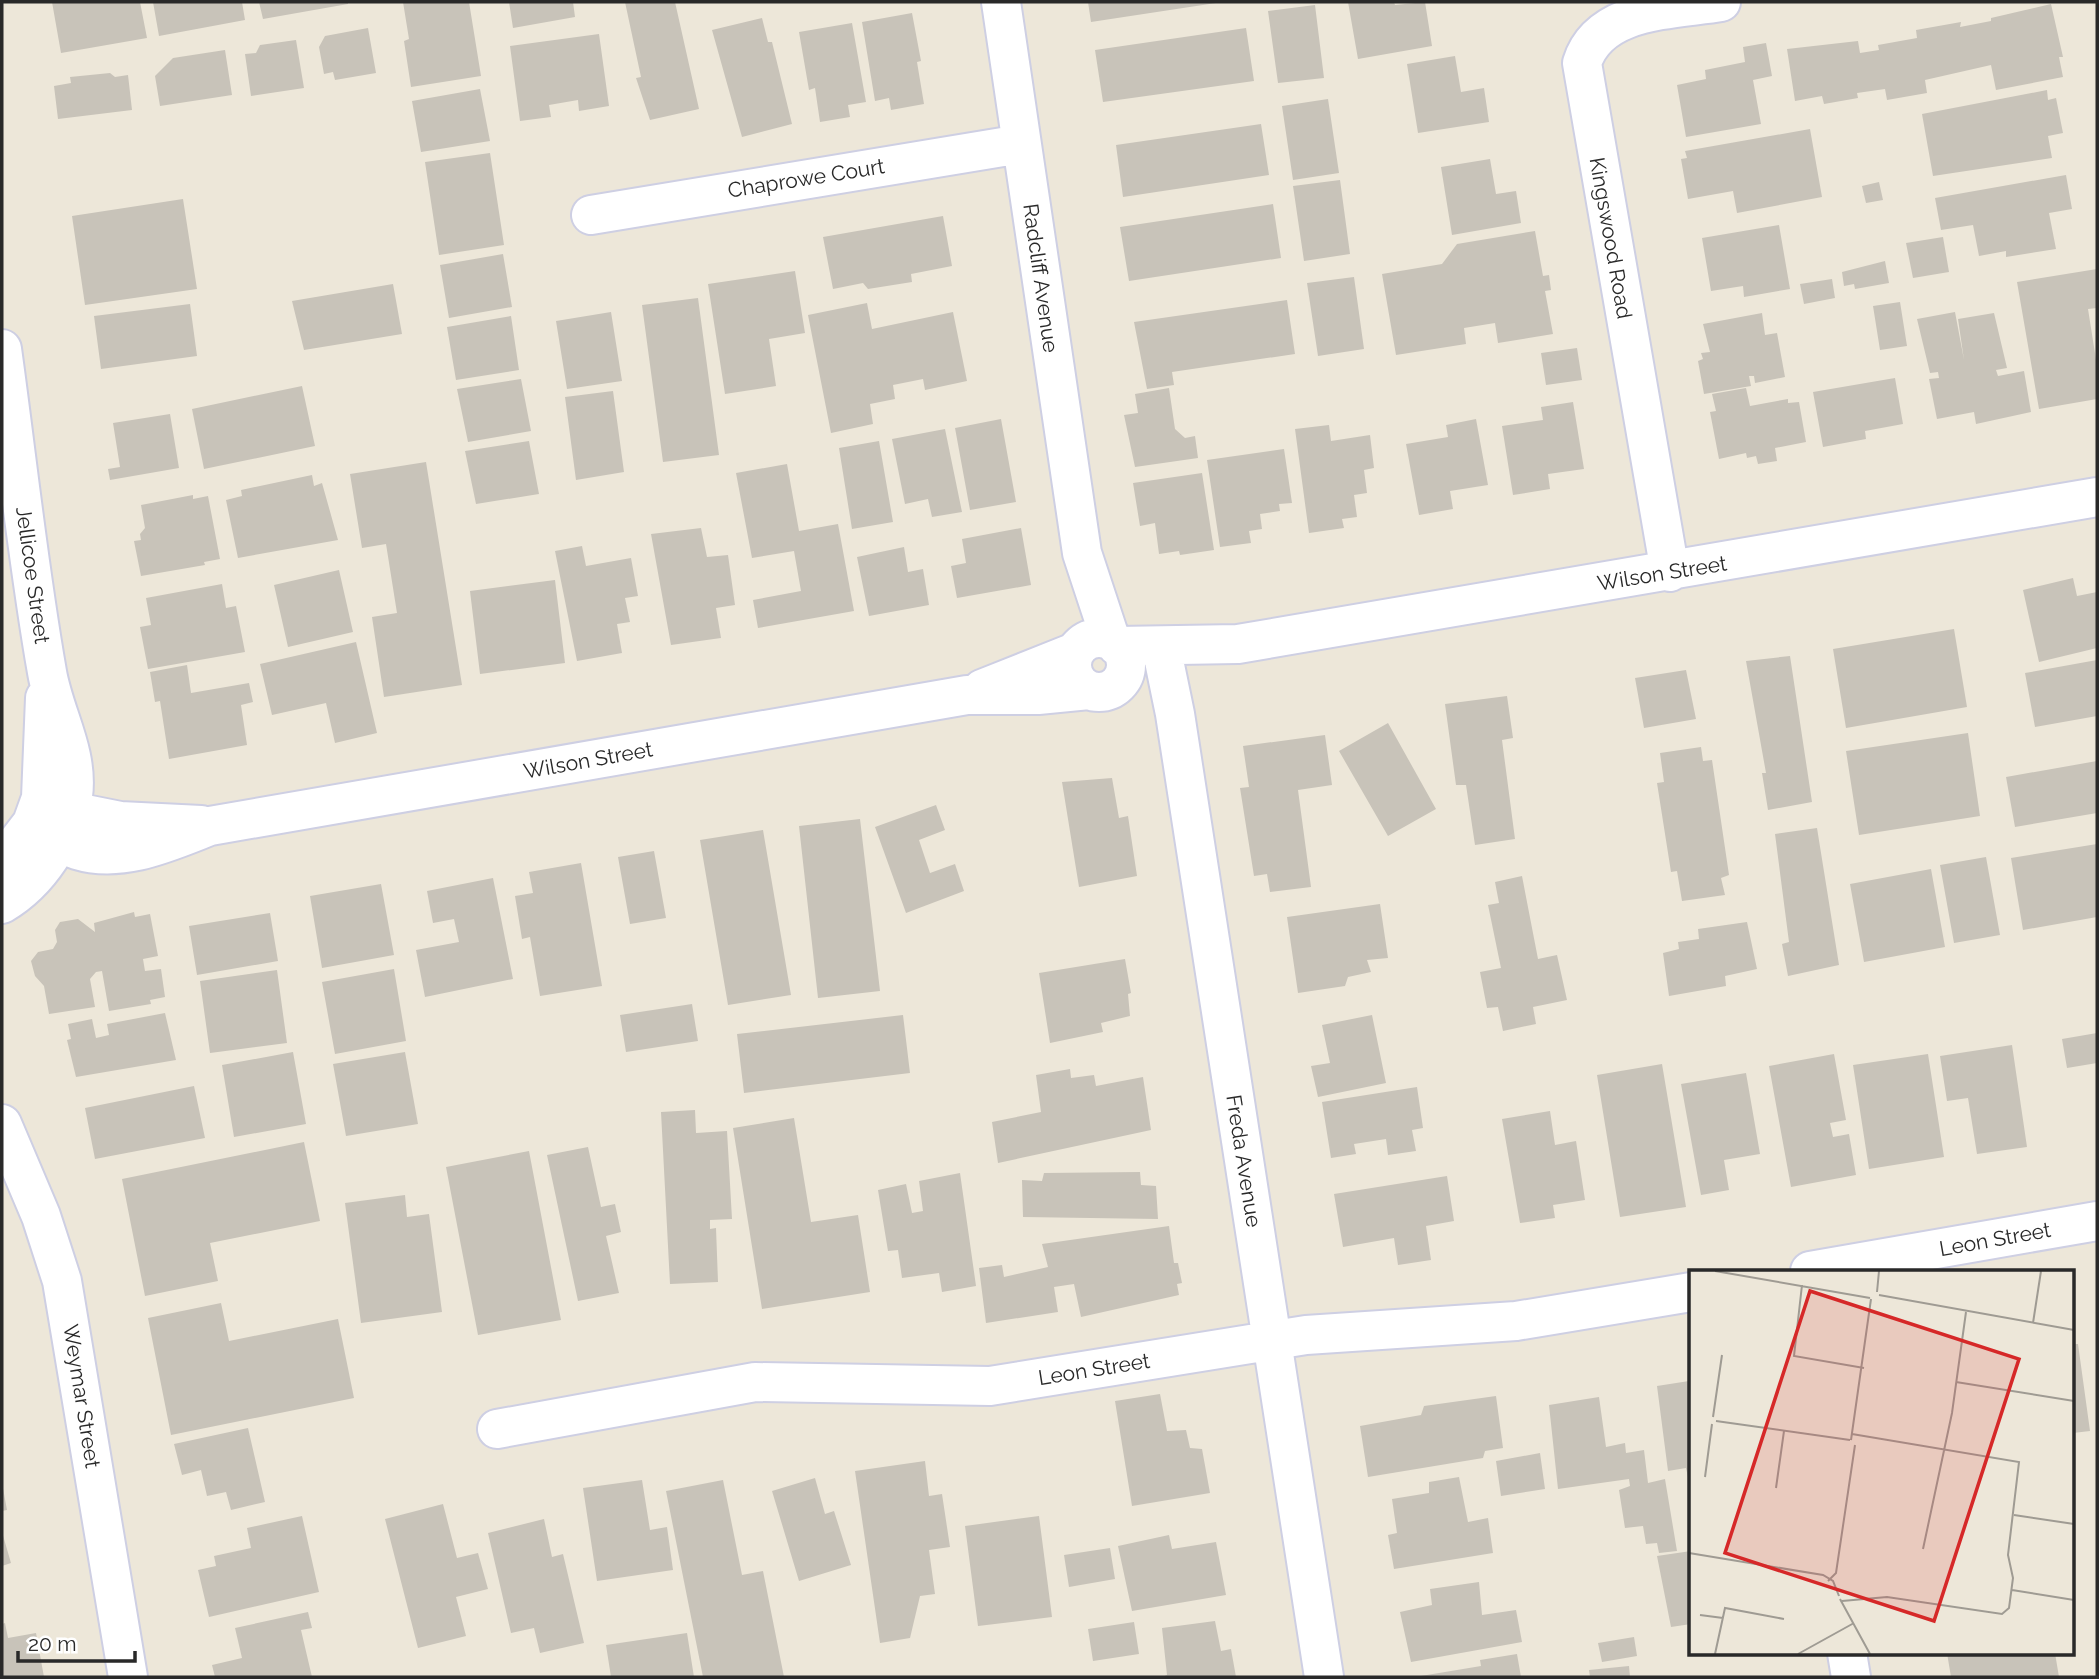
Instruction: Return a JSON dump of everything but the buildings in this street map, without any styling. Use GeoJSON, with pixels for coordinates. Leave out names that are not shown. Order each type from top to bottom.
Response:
{"type":"FeatureCollection","features":[{"type":"Feature","properties":{"kind":"street","name":"Radcliff Avenue"},"geometry":{"type":"LineString","coordinates":[[1000,2],[1083,553],[1078,601],[1096,646],[1072,670],[1082,686],[1103,688]]}},
{"type":"Feature","properties":{"kind":"street","name":"Kingswood Road"},"geometry":{"type":"LineString","coordinates":[[1670,572],[1583,63],[1593,39],[1608,26],[1628,18],[1721,2]]}},
{"type":"Feature","properties":{"kind":"street","name":"Chaprowe Court"},"geometry":{"type":"LineString","coordinates":[[591,215],[1021,144]]}},
{"type":"Feature","properties":{"kind":"street","name":"Jellicoe Street"},"geometry":{"type":"LineString","coordinates":[[2,349],[47,675],[41,735],[43,775],[56,822]]}},
{"type":"Feature","properties":{"kind":"street","name":"Wilson Street"},"geometry":{"type":"LineString","coordinates":[[56,822],[77,850],[120,853],[156,848],[210,825],[967,695],[1038,695],[1103,688],[1164,657],[2093,500]]}},
{"type":"Feature","properties":{"kind":"street","name":"Wilson Street"},"geometry":{"type":"LineString","coordinates":[[967,695],[1096,646],[1164,657]]}},
{"type":"Feature","properties":{"kind":"street","name":"Freda Avenue"},"geometry":{"type":"LineString","coordinates":[[1164,657],[1324,1677]]}},
{"type":"Feature","properties":{"kind":"street"},"geometry":{"type":"LineString","coordinates":[[2,862],[32,824],[56,822]]}},
{"type":"Feature","properties":{"kind":"street"},"geometry":{"type":"LineString","coordinates":[[2,904],[20,889],[56,822]]}},
{"type":"Feature","properties":{"kind":"street","name":"Weymar Street"},"geometry":{"type":"LineString","coordinates":[[2,1124],[41,1216],[62,1280],[128,1677]]}},
{"type":"Feature","properties":{"kind":"street","name":"Leon Street"},"geometry":{"type":"LineString","coordinates":[[1816,1270],[2097,1222]]}},
{"type":"Feature","properties":{"kind":"street","name":"Leon Street"},"geometry":{"type":"LineString","coordinates":[[497,1429],[755,1382],[990,1386],[1272,1339],[1516,1321],[1689,1292]]}},
{"type":"Feature","properties":{"kind":"street"},"geometry":{"type":"LineString","coordinates":[[1847,1654],[1851,1677]]}}]}
